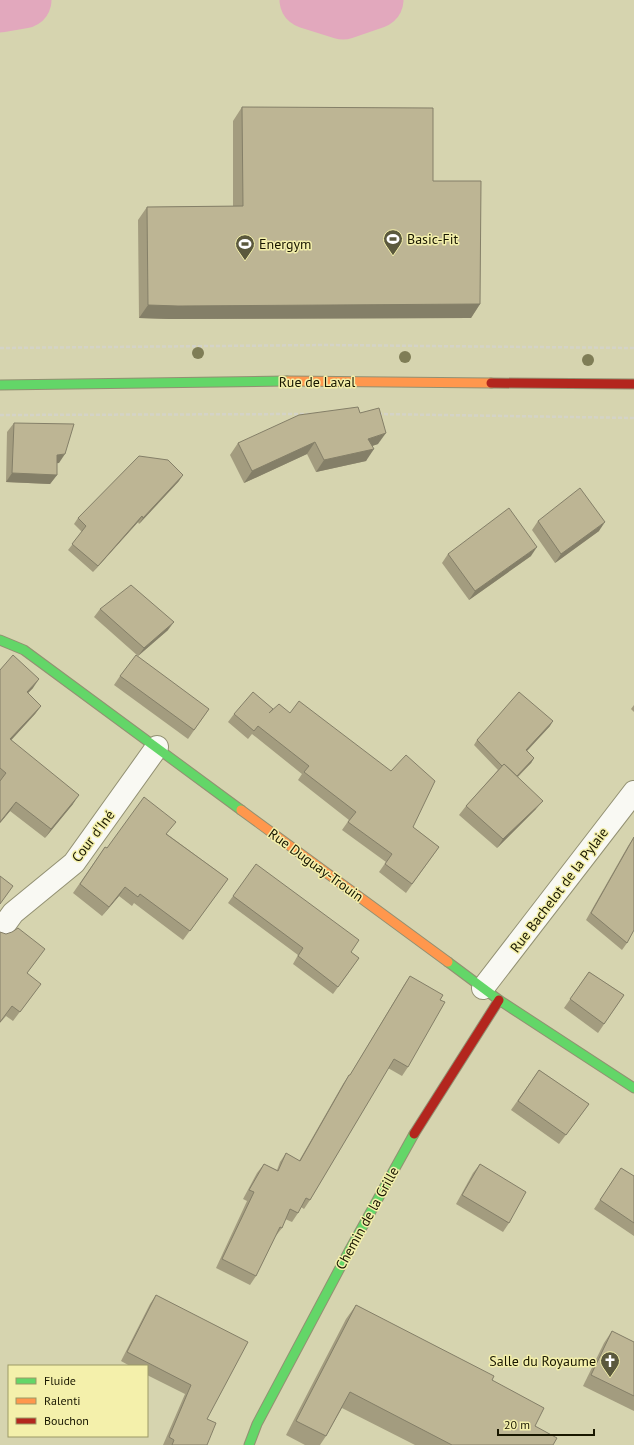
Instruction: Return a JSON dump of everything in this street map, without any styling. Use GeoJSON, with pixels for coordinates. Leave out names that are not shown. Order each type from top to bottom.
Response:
{"type":"FeatureCollection","features":[{"type":"Feature","properties":{"kind":"street","name":"Rue de Laval"},"geometry":{"type":"LineString","coordinates":[[0,385],[324,381],[634,384]]}},
{"type":"Feature","properties":{"kind":"street","name":"Rue Duguay-Trouin"},"geometry":{"type":"LineString","coordinates":[[0,640],[24,650],[491,994],[634,1088]]}},
{"type":"Feature","properties":{"kind":"street","name":"Cour d'Iné"},"geometry":{"type":"LineString","coordinates":[[0,932],[13,913],[74,863],[157,747]]}},
{"type":"Feature","properties":{"kind":"street","name":"Rue Bachelot de la Pylaie"},"geometry":{"type":"LineString","coordinates":[[491,994],[634,792]]}},
{"type":"Feature","properties":{"kind":"street","name":"Chemin de la Grille"},"geometry":{"type":"LineString","coordinates":[[249,1445],[257,1435],[349,1250],[491,994]]}},
{"type":"Feature","properties":{"kind":"path"},"geometry":{"type":"LineString","coordinates":[[0,348],[326,345],[634,348]]}},
{"type":"Feature","properties":{"kind":"path"},"geometry":{"type":"LineString","coordinates":[[0,415],[315,414]]}},
{"type":"Feature","properties":{"kind":"path"},"geometry":{"type":"LineString","coordinates":[[370,414],[634,418]]}},
{"type":"Feature","properties":{"kind":"building"},"geometry":{"type":"Polygon","coordinates":[[[242,107],[433,108],[433,181],[481,181],[480,304],[148,305],[147,207],[243,206],[242,107]]]}},
{"type":"Feature","properties":{"kind":"building"},"geometry":{"type":"Polygon","coordinates":[[[358,407],[360,413],[379,408],[386,433],[368,439],[374,449],[324,460],[315,442],[252,471],[238,443],[299,415],[358,407]]]}},
{"type":"Feature","properties":{"kind":"building"},"geometry":{"type":"Polygon","coordinates":[[[14,423],[74,424],[65,454],[57,455],[57,475],[12,473],[14,423]]]}},
{"type":"Feature","properties":{"kind":"building"},"geometry":{"type":"Polygon","coordinates":[[[139,456],[168,460],[183,475],[143,518],[142,516],[98,566],[72,544],[86,526],[78,518],[139,456]]]}},
{"type":"Feature","properties":{"kind":"building"},"geometry":{"type":"Polygon","coordinates":[[[580,488],[605,522],[561,554],[538,521],[580,488]]]}},
{"type":"Feature","properties":{"kind":"building"},"geometry":{"type":"Polygon","coordinates":[[[509,508],[537,547],[475,591],[448,554],[509,508]]]}},
{"type":"Feature","properties":{"kind":"building"},"geometry":{"type":"Polygon","coordinates":[[[131,585],[174,622],[144,648],[100,609],[131,585]]]}},
{"type":"Feature","properties":{"kind":"building"},"geometry":{"type":"Polygon","coordinates":[[[13,655],[39,679],[27,692],[41,706],[10,739],[79,795],[51,829],[16,802],[0,822],[0,781],[6,773],[0,768],[0,670],[13,655]]]}},
{"type":"Feature","properties":{"kind":"building"},"geometry":{"type":"Polygon","coordinates":[[[136,655],[209,709],[194,730],[120,676],[136,655]]]}},
{"type":"Feature","properties":{"kind":"building"},"geometry":{"type":"Polygon","coordinates":[[[253,692],[273,709],[269,713],[279,704],[290,713],[299,701],[391,771],[406,755],[435,781],[413,827],[439,847],[412,884],[385,864],[392,854],[348,822],[356,812],[304,772],[309,766],[258,726],[254,731],[234,714],[253,692]]]}},
{"type":"Feature","properties":{"kind":"building"},"geometry":{"type":"Polygon","coordinates":[[[519,692],[553,721],[526,750],[534,758],[517,776],[504,764],[502,766],[477,740],[519,692]]]}},
{"type":"Feature","properties":{"kind":"building"},"geometry":{"type":"Polygon","coordinates":[[[504,764],[543,801],[503,839],[466,806],[504,764]]]}},
{"type":"Feature","properties":{"kind":"building"},"geometry":{"type":"Polygon","coordinates":[[[144,797],[176,822],[166,834],[228,879],[190,931],[140,894],[138,897],[125,887],[109,907],[80,884],[105,847],[107,848],[144,797]]]}},
{"type":"Feature","properties":{"kind":"building"},"geometry":{"type":"Polygon","coordinates":[[[634,837],[634,930],[627,943],[591,913],[634,837]]]}},
{"type":"Feature","properties":{"kind":"building"},"geometry":{"type":"Polygon","coordinates":[[[256,864],[359,940],[351,952],[359,958],[338,987],[298,956],[303,948],[233,896],[256,864]]]}},
{"type":"Feature","properties":{"kind":"building"},"geometry":{"type":"Polygon","coordinates":[[[0,876],[13,886],[0,904],[0,876]]]}},
{"type":"Feature","properties":{"kind":"building"},"geometry":{"type":"Polygon","coordinates":[[[18,928],[45,949],[27,973],[41,984],[20,1012],[12,1006],[0,1022],[0,932],[6,934],[18,928]]]}},
{"type":"Feature","properties":{"kind":"building"},"geometry":{"type":"Polygon","coordinates":[[[589,972],[624,995],[604,1024],[570,999],[589,972]]]}},
{"type":"Feature","properties":{"kind":"building"},"geometry":{"type":"Polygon","coordinates":[[[410,976],[443,995],[440,1000],[445,1002],[408,1067],[394,1059],[310,1200],[306,1198],[298,1213],[290,1209],[282,1228],[280,1227],[256,1276],[222,1259],[254,1192],[249,1190],[264,1164],[278,1171],[286,1153],[300,1161],[349,1075],[410,976]]]}},
{"type":"Feature","properties":{"kind":"building"},"geometry":{"type":"Polygon","coordinates":[[[539,1070],[589,1104],[566,1135],[518,1101],[539,1070]]]}},
{"type":"Feature","properties":{"kind":"building"},"geometry":{"type":"Polygon","coordinates":[[[480,1164],[526,1192],[509,1223],[462,1195],[480,1164]]]}},
{"type":"Feature","properties":{"kind":"building"},"geometry":{"type":"Polygon","coordinates":[[[621,1168],[634,1176],[634,1223],[600,1200],[621,1168]]]}},
{"type":"Feature","properties":{"kind":"building"},"geometry":{"type":"Polygon","coordinates":[[[156,1295],[248,1342],[207,1419],[216,1423],[207,1445],[172,1445],[174,1440],[169,1437],[191,1385],[127,1352],[156,1295]]]}},
{"type":"Feature","properties":{"kind":"building"},"geometry":{"type":"Polygon","coordinates":[[[356,1305],[494,1376],[492,1380],[544,1408],[535,1426],[557,1438],[553,1445],[452,1445],[350,1392],[326,1436],[296,1421],[356,1305]]]}},
{"type":"Feature","properties":{"kind":"building","name":"Salle du Royaume"},"geometry":{"type":"Polygon","coordinates":[[[612,1331],[634,1342],[634,1396],[591,1375],[612,1331]]]}},
{"type":"Feature","properties":{"kind":"waterway"},"geometry":{"type":"LineString","coordinates":[[0,4],[23,0]]}},
{"type":"Feature","properties":{"kind":"waterway"},"geometry":{"type":"LineString","coordinates":[[308,0],[343,11],[375,0]]}},
{"type":"Feature","properties":{"kind":"traffic: fast"},"geometry":{"type":"LineString","coordinates":[[0,385],[287,381]]}},
{"type":"Feature","properties":{"kind":"traffic: fast"},"geometry":{"type":"LineString","coordinates":[[0,640],[24,650],[241,810]]}},
{"type":"Feature","properties":{"kind":"traffic: fast"},"geometry":{"type":"LineString","coordinates":[[448,962],[499,1000],[634,1088]]}},
{"type":"Feature","properties":{"kind":"traffic: fast"},"geometry":{"type":"LineString","coordinates":[[249,1445],[257,1424],[349,1251],[414,1134]]}},
{"type":"Feature","properties":{"kind":"traffic: slow"},"geometry":{"type":"LineString","coordinates":[[287,381],[491,383]]}},
{"type":"Feature","properties":{"kind":"traffic: slow"},"geometry":{"type":"LineString","coordinates":[[241,810],[448,962]]}},
{"type":"Feature","properties":{"kind":"traffic: jam"},"geometry":{"type":"LineString","coordinates":[[491,383],[634,384]]}},
{"type":"Feature","properties":{"kind":"traffic: jam"},"geometry":{"type":"LineString","coordinates":[[414,1134],[499,1000]]}},
{"type":"Feature","properties":{"kind":"place","name":"Basic-Fit"},"geometry":{"type":"Point","coordinates":[393,256]}},
{"type":"Feature","properties":{"kind":"place","name":"Energym"},"geometry":{"type":"Point","coordinates":[245,261]}},
{"type":"Feature","properties":{"kind":"place","name":"Salle du Royaume"},"geometry":{"type":"Point","coordinates":[610,1378]}}]}
